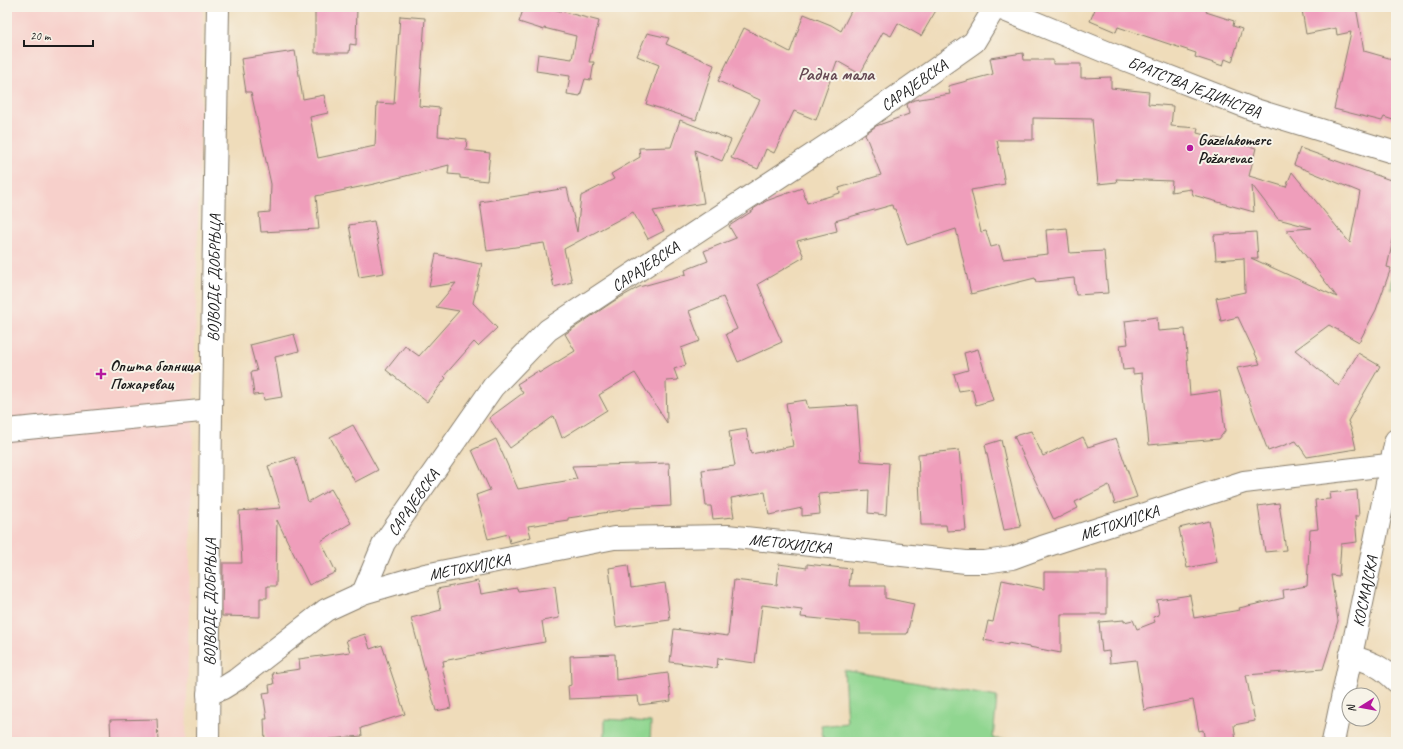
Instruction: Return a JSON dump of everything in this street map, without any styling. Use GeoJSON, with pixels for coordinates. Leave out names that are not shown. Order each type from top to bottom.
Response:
{"type":"FeatureCollection","features":[{"type":"Feature","properties":{"kind":"street","name":"ВОЈВОДЕ ДОБРЊЦА"},"geometry":{"type":"LineString","coordinates":[[208,742],[211,410],[218,7]]}},
{"type":"Feature","properties":{"kind":"street","name":"БРАТСТВА ЈЕДИНСТВА"},"geometry":{"type":"LineString","coordinates":[[996,7],[1252,109],[1396,153]]}},
{"type":"Feature","properties":{"kind":"street","name":"САРАЈЕВСКА"},"geometry":{"type":"LineString","coordinates":[[363,593],[384,543],[493,387],[548,330],[835,140],[974,42],[996,7]]}},
{"type":"Feature","properties":{"kind":"street"},"geometry":{"type":"LineString","coordinates":[[7,430],[211,410]]}},
{"type":"Feature","properties":{"kind":"street","name":"КОСМАЈСКА"},"geometry":{"type":"LineString","coordinates":[[1333,742],[1350,656],[1393,465],[1396,440]]}},
{"type":"Feature","properties":{"kind":"street","name":"МЕТОХИЈСКА"},"geometry":{"type":"LineString","coordinates":[[208,694],[223,688],[236,680],[326,610],[363,593],[425,575],[614,538],[727,536],[966,562],[986,562],[1012,558],[1244,482],[1393,465]]}},
{"type":"Feature","properties":{"kind":"street"},"geometry":{"type":"LineString","coordinates":[[1350,656],[1370,661],[1387,672],[1396,681]]}},
{"type":"Feature","properties":{"kind":"shaded area","name":"Општа болница Пожаревац"},"geometry":{"type":"Polygon","coordinates":[[[7,7],[203,7],[186,742],[7,742],[7,7]]]}},
{"type":"Feature","properties":{"kind":"green space"},"geometry":{"type":"Polygon","coordinates":[[[1396,247],[1396,289],[1390,288],[1396,247]]]}},
{"type":"Feature","properties":{"kind":"green space"},"geometry":{"type":"Polygon","coordinates":[[[844,670],[997,697],[993,739],[1091,742],[824,742],[821,726],[847,723],[844,670]]]}},
{"type":"Feature","properties":{"kind":"green space"},"geometry":{"type":"Polygon","coordinates":[[[605,719],[651,722],[650,742],[605,742],[605,719]]]}},
{"type":"Feature","properties":{"kind":"building"},"geometry":{"type":"Polygon","coordinates":[[[315,7],[357,7],[356,45],[350,44],[349,53],[315,53],[315,7]]]}},
{"type":"Feature","properties":{"kind":"building"},"geometry":{"type":"Polygon","coordinates":[[[524,7],[545,7],[599,21],[589,62],[594,62],[591,80],[585,79],[580,96],[567,94],[570,76],[536,71],[538,54],[572,59],[576,36],[544,28],[544,30],[519,22],[524,7]]]}},
{"type":"Feature","properties":{"kind":"building"},"geometry":{"type":"Polygon","coordinates":[[[853,7],[938,7],[921,36],[898,23],[891,36],[883,32],[860,74],[837,61],[816,120],[794,111],[774,153],[766,149],[758,169],[731,158],[760,100],[718,81],[744,28],[790,52],[804,14],[831,25],[841,31],[853,7]]]}},
{"type":"Feature","properties":{"kind":"building"},"geometry":{"type":"Polygon","coordinates":[[[1096,7],[1208,7],[1206,12],[1234,21],[1233,26],[1242,29],[1232,62],[1225,59],[1223,66],[1195,57],[1196,53],[1118,27],[1116,32],[1090,21],[1096,7]]]}},
{"type":"Feature","properties":{"kind":"building"},"geometry":{"type":"Polygon","coordinates":[[[1322,7],[1356,7],[1364,51],[1396,60],[1396,121],[1384,117],[1382,121],[1334,109],[1351,32],[1337,35],[1336,28],[1306,34],[1302,10],[1322,7]]]}},
{"type":"Feature","properties":{"kind":"building"},"geometry":{"type":"Polygon","coordinates":[[[400,16],[425,18],[419,106],[440,108],[438,136],[467,139],[466,150],[490,153],[487,181],[460,178],[460,175],[448,174],[449,165],[374,184],[316,196],[319,229],[261,232],[259,213],[270,212],[271,184],[251,92],[246,92],[241,59],[295,51],[303,99],[324,95],[328,113],[310,117],[318,158],[375,146],[377,103],[394,104],[400,16]]]}},
{"type":"Feature","properties":{"kind":"building"},"geometry":{"type":"Polygon","coordinates":[[[647,33],[669,38],[666,44],[714,65],[696,120],[646,104],[659,65],[637,56],[647,33]]]}},
{"type":"Feature","properties":{"kind":"building"},"geometry":{"type":"Polygon","coordinates":[[[1023,53],[1024,60],[1053,60],[1053,64],[1081,64],[1081,78],[1111,77],[1111,88],[1149,92],[1148,104],[1173,106],[1171,126],[1198,128],[1197,133],[1256,148],[1249,176],[1286,187],[1292,172],[1350,243],[1360,192],[1294,165],[1300,148],[1396,182],[1396,227],[1387,267],[1391,268],[1376,310],[1359,342],[1329,325],[1295,350],[1339,386],[1358,353],[1380,366],[1348,421],[1356,449],[1307,457],[1296,441],[1268,451],[1237,368],[1260,364],[1238,317],[1221,321],[1216,298],[1245,292],[1244,258],[1216,260],[1214,235],[1256,232],[1258,258],[1251,258],[1337,297],[1286,230],[1312,228],[1278,219],[1252,185],[1254,212],[1193,195],[1191,189],[1171,192],[1172,181],[1116,179],[1117,182],[1098,184],[1092,119],[1033,118],[1033,140],[997,140],[1005,184],[971,190],[981,232],[986,231],[991,247],[999,245],[1003,259],[1048,254],[1046,230],[1067,228],[1070,253],[1104,251],[1108,293],[1076,295],[1074,278],[1036,282],[1035,278],[971,294],[956,229],[907,245],[895,209],[893,209],[892,205],[835,221],[837,231],[797,241],[804,257],[758,284],[765,301],[764,302],[782,342],[738,362],[726,334],[737,329],[723,297],[689,311],[700,341],[681,348],[686,365],[674,369],[678,380],[666,381],[667,423],[635,373],[599,395],[607,410],[562,438],[554,416],[510,448],[489,418],[523,393],[517,384],[538,371],[539,373],[575,351],[565,334],[614,301],[639,287],[686,274],[685,270],[708,261],[704,251],[736,238],[729,226],[766,201],[802,188],[807,203],[840,193],[839,188],[881,175],[865,134],[876,126],[909,114],[907,104],[914,100],[950,94],[948,86],[993,74],[990,58],[1023,53]]]}},
{"type":"Feature","properties":{"kind":"building"},"geometry":{"type":"Polygon","coordinates":[[[680,120],[731,140],[722,161],[695,150],[704,203],[653,211],[664,231],[648,239],[633,212],[564,249],[572,282],[554,287],[544,243],[487,251],[480,202],[567,188],[577,232],[581,196],[614,179],[611,174],[640,157],[639,148],[671,147],[680,120]]]}},
{"type":"Feature","properties":{"kind":"building"},"geometry":{"type":"Polygon","coordinates":[[[374,221],[384,273],[359,277],[349,225],[374,221]]]}},
{"type":"Feature","properties":{"kind":"building"},"geometry":{"type":"Polygon","coordinates":[[[436,254],[480,264],[482,263],[473,303],[497,328],[478,346],[474,342],[444,376],[446,378],[427,402],[386,370],[405,346],[419,356],[459,311],[436,307],[456,283],[429,287],[436,254]]]}},
{"type":"Feature","properties":{"kind":"building"},"geometry":{"type":"Polygon","coordinates":[[[1157,317],[1158,331],[1185,329],[1190,395],[1220,391],[1225,431],[1219,439],[1149,445],[1142,373],[1133,374],[1133,369],[1123,370],[1120,345],[1128,344],[1125,321],[1157,317]]]}},
{"type":"Feature","properties":{"kind":"building"},"geometry":{"type":"Polygon","coordinates":[[[294,334],[299,351],[275,357],[282,397],[264,400],[263,394],[254,395],[251,372],[257,371],[250,345],[294,334]]]}},
{"type":"Feature","properties":{"kind":"building"},"geometry":{"type":"Polygon","coordinates":[[[978,349],[993,400],[976,405],[972,389],[959,391],[954,374],[968,370],[964,353],[978,349]]]}},
{"type":"Feature","properties":{"kind":"building"},"geometry":{"type":"Polygon","coordinates":[[[806,400],[808,408],[857,405],[861,461],[889,463],[886,515],[868,513],[869,490],[818,494],[820,514],[802,516],[802,508],[769,515],[765,492],[731,498],[734,517],[713,519],[711,506],[706,506],[702,470],[735,466],[729,432],[746,429],[751,454],[793,446],[786,403],[806,400]]]}},
{"type":"Feature","properties":{"kind":"building"},"geometry":{"type":"Polygon","coordinates":[[[353,425],[378,470],[355,482],[330,437],[353,425]]]}},
{"type":"Feature","properties":{"kind":"building"},"geometry":{"type":"Polygon","coordinates":[[[1031,431],[1043,456],[1083,437],[1088,447],[1116,438],[1137,497],[1115,504],[1109,485],[1075,502],[1078,508],[1054,520],[1014,436],[1031,431]]]}},
{"type":"Feature","properties":{"kind":"building"},"geometry":{"type":"Polygon","coordinates":[[[496,439],[518,489],[577,479],[572,466],[669,463],[671,506],[630,508],[528,526],[531,537],[510,543],[508,534],[488,539],[476,495],[490,490],[472,450],[496,439]]]}},
{"type":"Feature","properties":{"kind":"building"},"geometry":{"type":"Polygon","coordinates":[[[1001,440],[1021,527],[1004,530],[985,445],[1001,440]]]}},
{"type":"Feature","properties":{"kind":"building"},"geometry":{"type":"Polygon","coordinates":[[[959,450],[966,530],[947,531],[946,525],[921,525],[918,454],[959,450]]]}},
{"type":"Feature","properties":{"kind":"building"},"geometry":{"type":"Polygon","coordinates":[[[295,457],[308,502],[331,489],[351,523],[321,541],[336,572],[309,585],[277,520],[276,586],[267,586],[267,598],[260,598],[260,617],[222,616],[223,563],[242,563],[239,511],[281,508],[268,466],[295,457]]]}},
{"type":"Feature","properties":{"kind":"building"},"geometry":{"type":"Polygon","coordinates":[[[1357,490],[1359,516],[1355,516],[1357,542],[1341,544],[1339,576],[1331,575],[1338,621],[1323,669],[1246,675],[1255,721],[1234,725],[1236,742],[1205,742],[1203,730],[1199,731],[1193,700],[1144,710],[1136,660],[1110,663],[1109,651],[1102,652],[1099,622],[1124,620],[1124,622],[1133,620],[1137,629],[1155,622],[1153,617],[1159,615],[1157,600],[1190,595],[1194,618],[1240,610],[1239,608],[1284,598],[1283,590],[1307,586],[1310,530],[1318,529],[1315,500],[1330,499],[1329,493],[1357,490]]]}},
{"type":"Feature","properties":{"kind":"building"},"geometry":{"type":"Polygon","coordinates":[[[1279,503],[1286,550],[1265,552],[1258,506],[1279,503]]]}},
{"type":"Feature","properties":{"kind":"building"},"geometry":{"type":"Polygon","coordinates":[[[1209,521],[1217,562],[1187,568],[1179,528],[1209,521]]]}},
{"type":"Feature","properties":{"kind":"building"},"geometry":{"type":"Polygon","coordinates":[[[779,564],[807,568],[807,564],[851,569],[849,586],[885,586],[885,598],[914,604],[907,634],[860,634],[860,623],[801,617],[802,610],[762,605],[755,663],[718,658],[717,668],[670,662],[674,629],[728,636],[734,580],[777,585],[779,564]]]}},
{"type":"Feature","properties":{"kind":"building"},"geometry":{"type":"Polygon","coordinates":[[[628,565],[631,588],[665,583],[670,620],[616,627],[609,568],[628,565]]]}},
{"type":"Feature","properties":{"kind":"building"},"geometry":{"type":"Polygon","coordinates":[[[1044,572],[1107,572],[1107,614],[1061,614],[1061,653],[984,640],[988,621],[993,622],[1002,580],[1044,589],[1044,572]]]}},
{"type":"Feature","properties":{"kind":"building"},"geometry":{"type":"Polygon","coordinates":[[[478,581],[481,594],[517,588],[518,591],[555,586],[559,618],[542,621],[545,642],[443,661],[444,666],[442,666],[451,708],[436,711],[411,618],[441,610],[437,589],[478,581]]]}},
{"type":"Feature","properties":{"kind":"building"},"geometry":{"type":"Polygon","coordinates":[[[365,634],[370,649],[382,645],[405,714],[361,728],[362,736],[330,739],[330,742],[265,742],[264,719],[267,719],[263,693],[270,692],[269,685],[274,684],[272,673],[300,669],[299,659],[350,652],[346,640],[365,634]]]}},
{"type":"Feature","properties":{"kind":"building"},"geometry":{"type":"Polygon","coordinates":[[[615,654],[616,680],[668,673],[671,701],[639,705],[638,696],[569,699],[568,686],[571,685],[570,656],[615,654]]]}},
{"type":"Feature","properties":{"kind":"building"},"geometry":{"type":"Polygon","coordinates":[[[157,719],[158,742],[111,742],[110,720],[157,719]]]}},
{"type":"Feature","properties":{"kind":"place","name":"Gazelakomerc Požarevac"},"geometry":{"type":"Point","coordinates":[1190,148]}},
{"type":"Feature","properties":{"kind":"place","name":"Општа болница Пожаревац"},"geometry":{"type":"Point","coordinates":[101,374]}},
{"type":"Feature","properties":{"kind":"district","name":"Радна мала"},"geometry":{"type":"Point","coordinates":[836,74]}}]}
